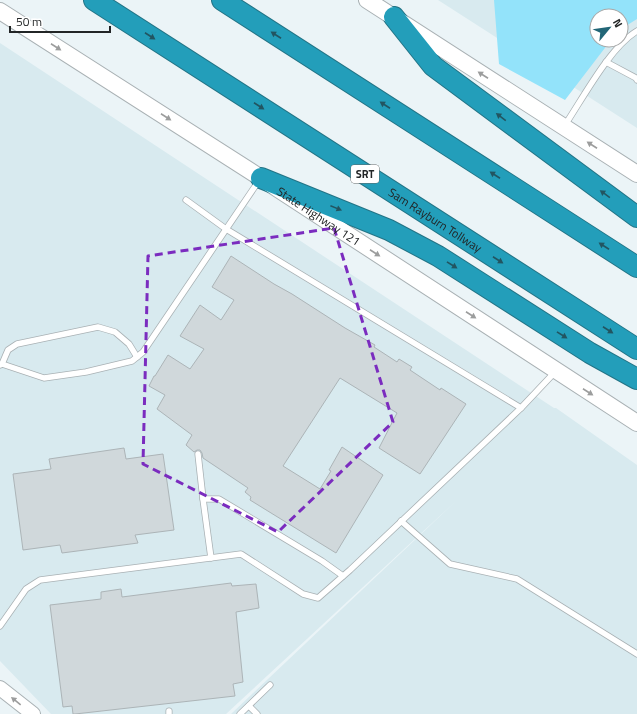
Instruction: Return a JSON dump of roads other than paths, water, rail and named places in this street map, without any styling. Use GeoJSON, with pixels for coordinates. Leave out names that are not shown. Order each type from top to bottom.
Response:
{"type":"FeatureCollection","features":[{"type":"Feature","properties":{"kind":"highway","name":"Sam Rayburn Tollway"},"geometry":{"type":"LineString","coordinates":[[94,0],[637,349]]}},
{"type":"Feature","properties":{"kind":"highway"},"geometry":{"type":"LineString","coordinates":[[222,0],[637,267]]}},
{"type":"Feature","properties":{"kind":"highway"},"geometry":{"type":"LineString","coordinates":[[394,17],[433,66],[637,217]]}},
{"type":"Feature","properties":{"kind":"highway"},"geometry":{"type":"LineString","coordinates":[[261,178],[389,230],[438,256],[590,353],[637,379]]}},
{"type":"Feature","properties":{"kind":"main road"},"geometry":{"type":"LineString","coordinates":[[367,0],[637,174]]}},
{"type":"Feature","properties":{"kind":"main road","name":"State Highway 121"},"geometry":{"type":"LineString","coordinates":[[0,11],[261,178],[637,423]]}},
{"type":"Feature","properties":{"kind":"street"},"geometry":{"type":"LineString","coordinates":[[0,688],[33,714]]}},
{"type":"Feature","properties":{"kind":"lane"},"geometry":{"type":"LineString","coordinates":[[563,127],[606,62],[630,35],[637,30]]}},
{"type":"Feature","properties":{"kind":"lane"},"geometry":{"type":"LineString","coordinates":[[606,62],[636,78],[637,80]]}},
{"type":"Feature","properties":{"kind":"lane"},"geometry":{"type":"LineString","coordinates":[[137,357],[129,344],[115,332],[98,328],[17,344],[8,350],[1,365],[44,378],[86,372],[132,361],[137,357],[143,352],[261,178]]}},
{"type":"Feature","properties":{"kind":"lane"},"geometry":{"type":"LineString","coordinates":[[186,200],[226,229],[521,408]]}},
{"type":"Feature","properties":{"kind":"lane"},"geometry":{"type":"LineString","coordinates":[[0,626],[26,589],[40,580],[241,554],[303,594],[318,598],[521,408],[556,371]]}},
{"type":"Feature","properties":{"kind":"lane"},"geometry":{"type":"LineString","coordinates":[[198,454],[211,558]]}},
{"type":"Feature","properties":{"kind":"lane"},"geometry":{"type":"LineString","coordinates":[[203,499],[219,499],[322,561],[343,576]]}},
{"type":"Feature","properties":{"kind":"lane"},"geometry":{"type":"LineString","coordinates":[[401,521],[450,564],[517,579],[637,654]]}},
{"type":"Feature","properties":{"kind":"lane"},"geometry":{"type":"LineString","coordinates":[[240,714],[270,685]]}},
{"type":"Feature","properties":{"kind":"lane"},"geometry":{"type":"LineString","coordinates":[[249,706],[257,714]]}}]}
